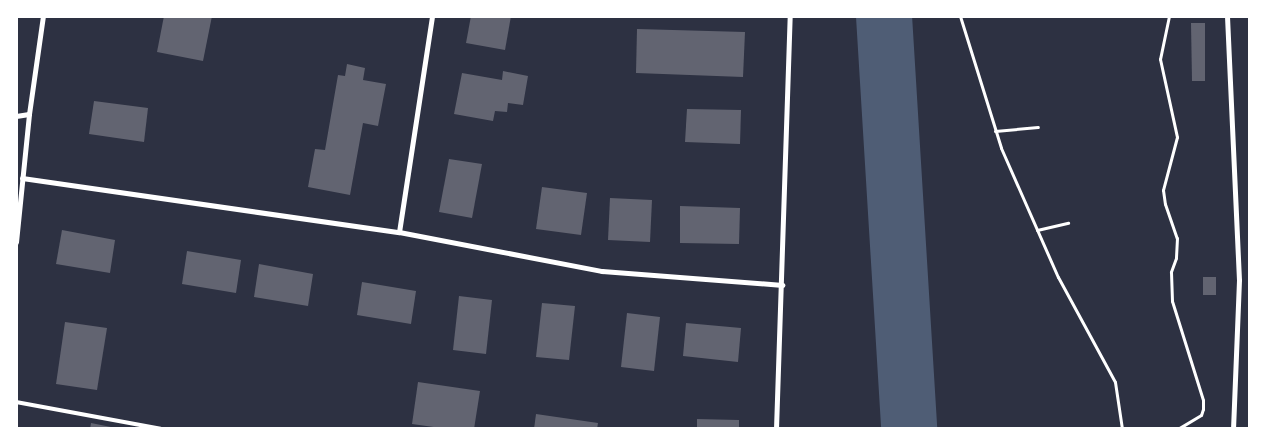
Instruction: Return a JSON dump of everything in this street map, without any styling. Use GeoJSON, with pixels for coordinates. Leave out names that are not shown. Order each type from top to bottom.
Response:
{"type":"FeatureCollection","features":[{"type":"Feature","properties":{"kind":"street"},"geometry":{"type":"LineString","coordinates":[[16,242],[28,114],[43,16]]}},
{"type":"Feature","properties":{"kind":"street"},"geometry":{"type":"LineString","coordinates":[[399,232],[432,16]]}},
{"type":"Feature","properties":{"kind":"street"},"geometry":{"type":"LineString","coordinates":[[776,429],[790,16]]}},
{"type":"Feature","properties":{"kind":"street"},"geometry":{"type":"LineString","coordinates":[[1227,16],[1239,280],[1233,429]]}},
{"type":"Feature","properties":{"kind":"street"},"geometry":{"type":"LineString","coordinates":[[16,116],[28,114]]}},
{"type":"Feature","properties":{"kind":"street"},"geometry":{"type":"LineString","coordinates":[[22,178],[399,232],[602,271],[782,285]]}},
{"type":"Feature","properties":{"kind":"lane"},"geometry":{"type":"LineString","coordinates":[[16,402],[161,429]]}},
{"type":"Feature","properties":{"kind":"path"},"geometry":{"type":"LineString","coordinates":[[960,16],[996,131],[1037,230],[1058,277],[1115,382],[1122,429]]}},
{"type":"Feature","properties":{"kind":"path"},"geometry":{"type":"LineString","coordinates":[[1169,16],[1160,59],[1177,137],[1163,190],[1165,204],[1177,238],[1176,258],[1171,272],[1172,301],[1203,400],[1201,415],[1178,429]]}},
{"type":"Feature","properties":{"kind":"path"},"geometry":{"type":"LineString","coordinates":[[996,131],[1038,127]]}},
{"type":"Feature","properties":{"kind":"path"},"geometry":{"type":"LineString","coordinates":[[1037,230],[1068,223]]}},
{"type":"Feature","properties":{"kind":"building"},"geometry":{"type":"Polygon","coordinates":[[[164,16],[212,16],[203,61],[157,52],[164,16]]]}},
{"type":"Feature","properties":{"kind":"building"},"geometry":{"type":"Polygon","coordinates":[[[471,16],[511,16],[505,50],[466,43],[471,16]]]}},
{"type":"Feature","properties":{"kind":"building"},"geometry":{"type":"Polygon","coordinates":[[[1191,23],[1205,23],[1205,81],[1192,81],[1191,23]]]}},
{"type":"Feature","properties":{"kind":"building"},"geometry":{"type":"Polygon","coordinates":[[[637,29],[745,32],[743,77],[636,73],[637,29]]]}},
{"type":"Feature","properties":{"kind":"building"},"geometry":{"type":"Polygon","coordinates":[[[347,64],[365,68],[363,80],[386,84],[378,126],[363,123],[350,195],[308,187],[315,149],[325,150],[338,75],[345,76],[347,64]]]}},
{"type":"Feature","properties":{"kind":"building"},"geometry":{"type":"Polygon","coordinates":[[[503,71],[528,76],[523,105],[508,103],[507,112],[495,111],[493,121],[454,114],[462,73],[502,80],[503,71]]]}},
{"type":"Feature","properties":{"kind":"building"},"geometry":{"type":"Polygon","coordinates":[[[94,101],[148,108],[144,142],[89,134],[94,101]]]}},
{"type":"Feature","properties":{"kind":"building"},"geometry":{"type":"Polygon","coordinates":[[[687,109],[741,110],[740,144],[685,142],[687,109]]]}},
{"type":"Feature","properties":{"kind":"building"},"geometry":{"type":"Polygon","coordinates":[[[449,159],[482,164],[472,218],[439,212],[449,159]]]}},
{"type":"Feature","properties":{"kind":"building"},"geometry":{"type":"Polygon","coordinates":[[[542,187],[587,193],[581,235],[536,229],[542,187]]]}},
{"type":"Feature","properties":{"kind":"building"},"geometry":{"type":"Polygon","coordinates":[[[610,198],[652,200],[650,242],[608,240],[610,198]]]}},
{"type":"Feature","properties":{"kind":"building"},"geometry":{"type":"Polygon","coordinates":[[[680,206],[740,208],[739,244],[680,243],[680,206]]]}},
{"type":"Feature","properties":{"kind":"building"},"geometry":{"type":"Polygon","coordinates":[[[62,230],[115,240],[110,273],[56,264],[62,230]]]}},
{"type":"Feature","properties":{"kind":"building"},"geometry":{"type":"Polygon","coordinates":[[[187,251],[241,260],[236,293],[182,284],[187,251]]]}},
{"type":"Feature","properties":{"kind":"building"},"geometry":{"type":"Polygon","coordinates":[[[259,264],[313,274],[308,306],[254,297],[259,264]]]}},
{"type":"Feature","properties":{"kind":"building"},"geometry":{"type":"Polygon","coordinates":[[[1203,277],[1216,277],[1216,295],[1203,295],[1203,277]]]}},
{"type":"Feature","properties":{"kind":"building"},"geometry":{"type":"Polygon","coordinates":[[[362,282],[416,291],[411,324],[357,315],[362,282]]]}},
{"type":"Feature","properties":{"kind":"building"},"geometry":{"type":"Polygon","coordinates":[[[459,296],[492,300],[486,354],[453,350],[459,296]]]}},
{"type":"Feature","properties":{"kind":"building"},"geometry":{"type":"Polygon","coordinates":[[[542,303],[575,306],[569,360],[536,357],[542,303]]]}},
{"type":"Feature","properties":{"kind":"building"},"geometry":{"type":"Polygon","coordinates":[[[627,313],[660,317],[654,371],[621,367],[627,313]]]}},
{"type":"Feature","properties":{"kind":"building"},"geometry":{"type":"Polygon","coordinates":[[[65,322],[107,328],[97,390],[56,384],[65,322]]]}},
{"type":"Feature","properties":{"kind":"building"},"geometry":{"type":"Polygon","coordinates":[[[686,323],[741,328],[738,362],[683,356],[686,323]]]}},
{"type":"Feature","properties":{"kind":"building"},"geometry":{"type":"Polygon","coordinates":[[[418,382],[480,391],[474,429],[448,429],[412,424],[418,382]]]}},
{"type":"Feature","properties":{"kind":"building"},"geometry":{"type":"Polygon","coordinates":[[[536,414],[598,423],[597,429],[534,429],[536,414]]]}},
{"type":"Feature","properties":{"kind":"building"},"geometry":{"type":"Polygon","coordinates":[[[697,419],[739,420],[739,429],[697,429],[697,419]]]}},
{"type":"Feature","properties":{"kind":"building"},"geometry":{"type":"Polygon","coordinates":[[[91,423],[116,428],[116,429],[90,429],[91,423]]]}},
{"type":"Feature","properties":{"kind":"waterway"},"geometry":{"type":"LineString","coordinates":[[884,16],[909,429]]}}]}
